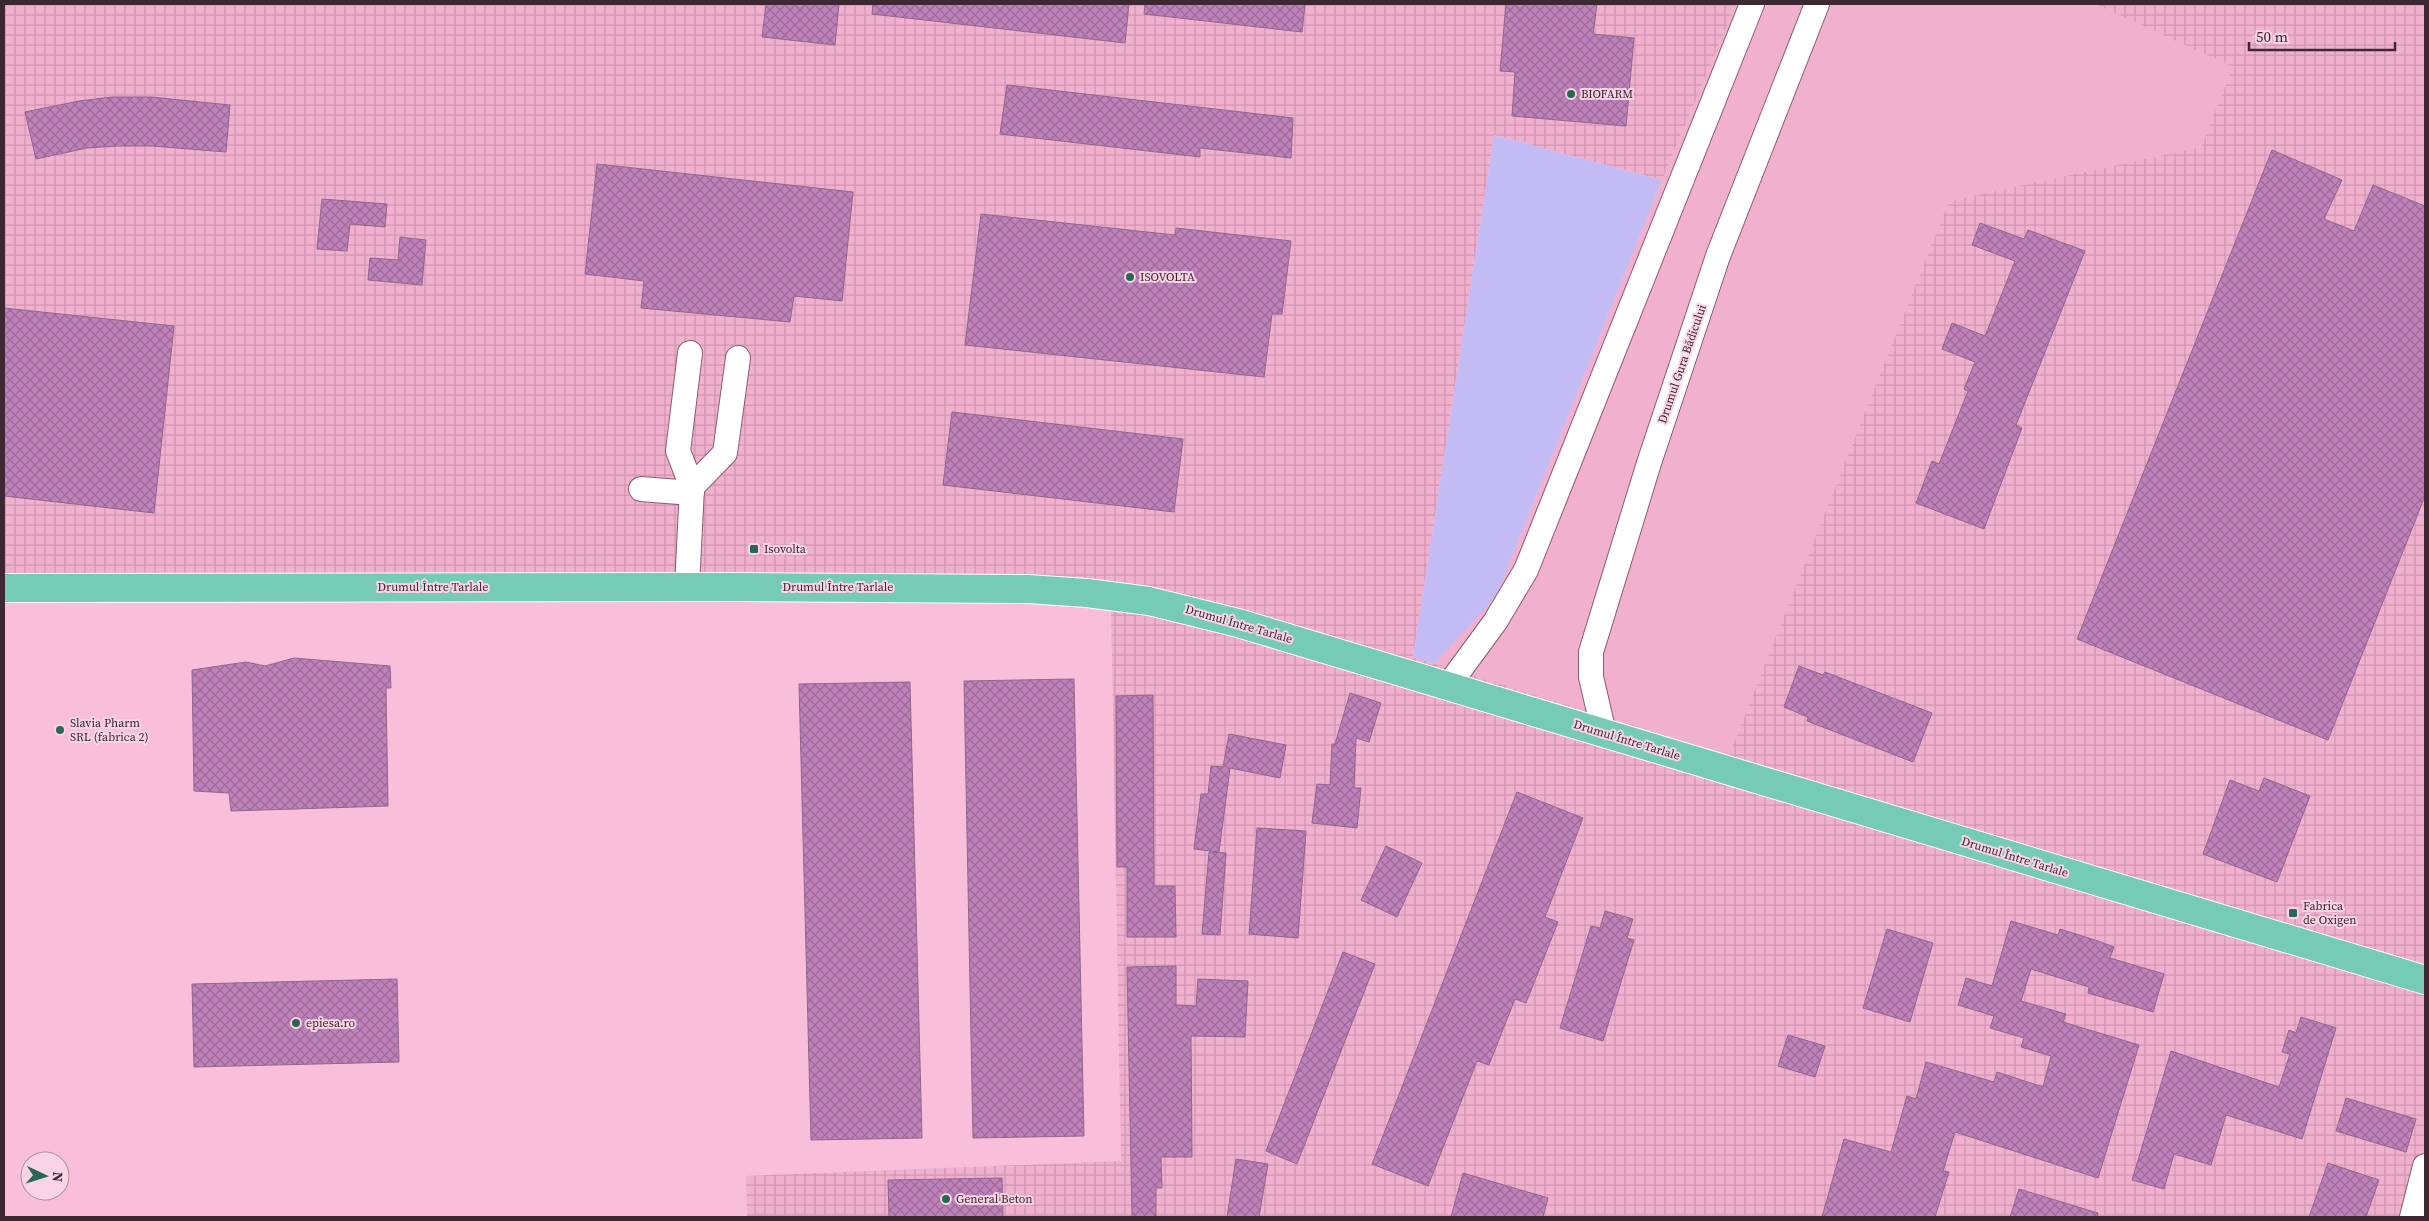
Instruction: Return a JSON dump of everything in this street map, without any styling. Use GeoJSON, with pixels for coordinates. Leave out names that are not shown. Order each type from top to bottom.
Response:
{"type":"FeatureCollection","features":[{"type":"Feature","properties":{"kind":"main road","name":"Drumul Între Tarlale"},"geometry":{"type":"LineString","coordinates":[[4,588],[1028,588],[1096,594],[1192,610],[2425,980]]}},
{"type":"Feature","properties":{"kind":"street"},"geometry":{"type":"LineString","coordinates":[[1448,686],[1495,622],[1526,570],[1752,4]]}},
{"type":"Feature","properties":{"kind":"street","name":"Drumul Gura Bădicului"},"geometry":{"type":"LineString","coordinates":[[1604,733],[1591,677],[1591,652],[1649,463],[1718,256],[1817,4]]}},
{"type":"Feature","properties":{"kind":"street"},"geometry":{"type":"LineString","coordinates":[[687,587],[692,490],[678,451],[690,353]]}},
{"type":"Feature","properties":{"kind":"street"},"geometry":{"type":"LineString","coordinates":[[692,490],[725,452],[738,358]]}},
{"type":"Feature","properties":{"kind":"street"},"geometry":{"type":"LineString","coordinates":[[641,489],[692,490]]}},
{"type":"Feature","properties":{"kind":"street"},"geometry":{"type":"LineString","coordinates":[[2412,1217],[2425,1166]]}},
{"type":"Feature","properties":{"kind":"shaded area"},"geometry":{"type":"Polygon","coordinates":[[[4,4],[1736,4],[1662,180],[1494,135],[1413,657],[1729,755],[1949,201],[2201,147],[2233,67],[2095,4],[2425,4],[2425,1217],[747,1217],[746,1176],[1121,1161],[1111,606],[971,600],[4,602],[4,4]]]}},
{"type":"Feature","properties":{"kind":"shaded area"},"geometry":{"type":"Polygon","coordinates":[[[1736,4],[2095,4],[2234,67],[2201,147],[1949,201],[1730,755],[1434,664],[1496,597],[1662,180],[1736,4]]]}},
{"type":"Feature","properties":{"kind":"shaded area"},"geometry":{"type":"Polygon","coordinates":[[[1494,135],[1662,180],[1496,597],[1434,664],[1413,657],[1494,135]]]}},
{"type":"Feature","properties":{"kind":"building"},"geometry":{"type":"Polygon","coordinates":[[[766,4],[839,4],[835,45],[762,37],[766,4]]]}},
{"type":"Feature","properties":{"kind":"building"},"geometry":{"type":"Polygon","coordinates":[[[873,4],[1129,4],[1125,43],[872,14],[873,4]]]}},
{"type":"Feature","properties":{"kind":"building"},"geometry":{"type":"Polygon","coordinates":[[[1145,4],[1305,4],[1302,32],[1144,14],[1145,4]]]}},
{"type":"Feature","properties":{"kind":"building","name":"BIOFARM"},"geometry":{"type":"Polygon","coordinates":[[[1506,4],[1597,4],[1593,34],[1634,38],[1626,126],[1512,116],[1515,72],[1500,71],[1506,4]]]}},
{"type":"Feature","properties":{"kind":"building"},"geometry":{"type":"Polygon","coordinates":[[[1007,85],[1293,118],[1291,158],[1200,148],[1200,157],[1000,134],[1007,85]]]}},
{"type":"Feature","properties":{"kind":"building"},"geometry":{"type":"Polygon","coordinates":[[[112,97],[151,97],[230,105],[226,152],[152,146],[118,146],[87,148],[36,159],[25,112],[79,101],[112,97]]]}},
{"type":"Feature","properties":{"kind":"building"},"geometry":{"type":"Polygon","coordinates":[[[2272,150],[2342,180],[2324,219],[2354,231],[2373,185],[2425,206],[2425,496],[2328,740],[2077,639],[2272,150]]]}},
{"type":"Feature","properties":{"kind":"building"},"geometry":{"type":"Polygon","coordinates":[[[597,164],[853,192],[842,301],[794,296],[790,322],[641,308],[644,281],[585,274],[597,164]]]}},
{"type":"Feature","properties":{"kind":"building"},"geometry":{"type":"Polygon","coordinates":[[[322,199],[387,204],[385,227],[350,224],[347,251],[317,249],[322,199]]]}},
{"type":"Feature","properties":{"kind":"building","name":"ISOVOLTA"},"geometry":{"type":"Polygon","coordinates":[[[981,214],[1175,235],[1176,228],[1291,241],[1282,314],[1272,314],[1264,377],[965,345],[981,214]]]}},
{"type":"Feature","properties":{"kind":"building"},"geometry":{"type":"Polygon","coordinates":[[[1980,223],[2024,239],[2028,230],[2085,251],[2016,425],[2022,428],[1984,529],[1916,503],[1932,461],[1939,464],[1968,391],[1964,389],[1975,362],[1942,349],[1952,323],[1985,336],[2015,261],[1972,245],[1980,223]]]}},
{"type":"Feature","properties":{"kind":"building"},"geometry":{"type":"Polygon","coordinates":[[[400,237],[426,240],[422,285],[368,280],[370,258],[398,260],[400,237]]]}},
{"type":"Feature","properties":{"kind":"building"},"geometry":{"type":"Polygon","coordinates":[[[4,308],[174,326],[154,513],[4,496],[4,308]]]}},
{"type":"Feature","properties":{"kind":"building"},"geometry":{"type":"Polygon","coordinates":[[[952,412],[1183,439],[1174,512],[943,485],[952,412]]]}},
{"type":"Feature","properties":{"kind":"building"},"geometry":{"type":"Polygon","coordinates":[[[294,658],[390,666],[391,688],[386,688],[388,806],[231,811],[229,793],[194,791],[192,670],[246,662],[265,666],[294,658]]]}},
{"type":"Feature","properties":{"kind":"building"},"geometry":{"type":"Polygon","coordinates":[[[1799,666],[1823,675],[1825,672],[1932,713],[1913,762],[1807,721],[1808,717],[1784,707],[1799,666]]]}},
{"type":"Feature","properties":{"kind":"building"},"geometry":{"type":"Polygon","coordinates":[[[1074,679],[1084,1136],[973,1138],[964,681],[1074,679]]]}},
{"type":"Feature","properties":{"kind":"building"},"geometry":{"type":"Polygon","coordinates":[[[910,682],[922,1138],[811,1140],[799,684],[910,682]]]}},
{"type":"Feature","properties":{"kind":"building"},"geometry":{"type":"Polygon","coordinates":[[[1350,693],[1381,703],[1369,742],[1356,738],[1354,788],[1361,788],[1357,828],[1312,823],[1317,784],[1330,785],[1332,744],[1335,744],[1350,693]]]}},
{"type":"Feature","properties":{"kind":"building"},"geometry":{"type":"Polygon","coordinates":[[[1153,695],[1154,886],[1175,886],[1176,937],[1127,937],[1127,867],[1117,867],[1116,696],[1153,695]]]}},
{"type":"Feature","properties":{"kind":"building"},"geometry":{"type":"Polygon","coordinates":[[[1229,734],[1286,745],[1280,778],[1230,768],[1219,852],[1194,849],[1201,794],[1208,794],[1211,766],[1223,767],[1229,734]]]}},
{"type":"Feature","properties":{"kind":"building"},"geometry":{"type":"Polygon","coordinates":[[[2264,778],[2310,796],[2277,882],[2203,854],[2230,780],[2259,791],[2264,778]]]}},
{"type":"Feature","properties":{"kind":"building"},"geometry":{"type":"Polygon","coordinates":[[[1517,792],[1583,818],[1545,917],[1558,922],[1526,1003],[1515,999],[1489,1065],[1477,1061],[1428,1186],[1372,1164],[1517,792]]]}},
{"type":"Feature","properties":{"kind":"building"},"geometry":{"type":"Polygon","coordinates":[[[1257,828],[1306,831],[1298,938],[1249,934],[1257,828]]]}},
{"type":"Feature","properties":{"kind":"building"},"geometry":{"type":"Polygon","coordinates":[[[1386,846],[1422,863],[1397,917],[1361,900],[1386,846]]]}},
{"type":"Feature","properties":{"kind":"building"},"geometry":{"type":"Polygon","coordinates":[[[1209,852],[1226,853],[1220,935],[1202,934],[1209,852]]]}},
{"type":"Feature","properties":{"kind":"building"},"geometry":{"type":"Polygon","coordinates":[[[1605,911],[1633,919],[1627,938],[1634,940],[1603,1041],[1560,1028],[1591,926],[1600,928],[1605,911]]]}},
{"type":"Feature","properties":{"kind":"building"},"geometry":{"type":"Polygon","coordinates":[[[2011,921],[2058,935],[2060,929],[2098,941],[2114,947],[2110,958],[2164,974],[2153,1012],[2088,993],[2089,987],[2031,969],[2021,1001],[2066,1014],[2063,1022],[2139,1045],[2098,1178],[1955,1132],[1943,1171],[1949,1172],[1935,1217],[1822,1217],[1844,1139],[1891,1152],[1907,1096],[1916,1099],[1926,1062],[1994,1082],[1997,1072],[2043,1087],[2051,1056],[2021,1047],[2024,1038],[1990,1028],[1994,1016],[1958,1005],[1966,978],[1992,986],[2011,921]]]}},
{"type":"Feature","properties":{"kind":"building"},"geometry":{"type":"Polygon","coordinates":[[[1887,929],[1933,943],[1910,1022],[1863,1008],[1887,929]]]}},
{"type":"Feature","properties":{"kind":"building"},"geometry":{"type":"Polygon","coordinates":[[[1343,952],[1375,964],[1297,1164],[1266,1151],[1343,952]]]}},
{"type":"Feature","properties":{"kind":"building"},"geometry":{"type":"Polygon","coordinates":[[[1176,966],[1176,1005],[1196,1006],[1198,979],[1248,981],[1245,1037],[1191,1036],[1192,1157],[1161,1157],[1162,1188],[1156,1188],[1156,1217],[1132,1217],[1127,967],[1176,966]]]}},
{"type":"Feature","properties":{"kind":"building","name":"epiesa.ro"},"geometry":{"type":"Polygon","coordinates":[[[397,979],[399,1062],[194,1067],[192,984],[397,979]]]}},
{"type":"Feature","properties":{"kind":"building"},"geometry":{"type":"Polygon","coordinates":[[[2301,1017],[2336,1028],[2302,1139],[2226,1115],[2211,1165],[2174,1154],[2164,1189],[2132,1180],[2171,1051],[2279,1087],[2290,1054],[2282,1052],[2289,1030],[2296,1033],[2301,1017]]]}},
{"type":"Feature","properties":{"kind":"building"},"geometry":{"type":"Polygon","coordinates":[[[1788,1035],[1825,1046],[1815,1077],[1778,1066],[1788,1035]]]}},
{"type":"Feature","properties":{"kind":"building"},"geometry":{"type":"Polygon","coordinates":[[[2346,1098],[2416,1119],[2406,1152],[2336,1131],[2346,1098]]]}},
{"type":"Feature","properties":{"kind":"building"},"geometry":{"type":"Polygon","coordinates":[[[1236,1159],[1268,1164],[1259,1217],[1227,1217],[1236,1159]]]}},
{"type":"Feature","properties":{"kind":"building"},"geometry":{"type":"Polygon","coordinates":[[[2328,1163],[2379,1180],[2366,1217],[2309,1217],[2328,1163]]]}},
{"type":"Feature","properties":{"kind":"building"},"geometry":{"type":"Polygon","coordinates":[[[1463,1173],[1548,1198],[1543,1217],[1451,1217],[1463,1173]]]}},
{"type":"Feature","properties":{"kind":"building","name":"General Beton"},"geometry":{"type":"Polygon","coordinates":[[[1002,1178],[1003,1217],[889,1217],[888,1180],[1002,1178]]]}},
{"type":"Feature","properties":{"kind":"building"},"geometry":{"type":"Polygon","coordinates":[[[2019,1189],[2098,1213],[2097,1217],[2010,1217],[2019,1189]]]}},
{"type":"Feature","properties":{"kind":"place","name":"BIOFARM"},"geometry":{"type":"Point","coordinates":[1571,94]}},
{"type":"Feature","properties":{"kind":"place","name":"ISOVOLTA"},"geometry":{"type":"Point","coordinates":[1130,277]}},
{"type":"Feature","properties":{"kind":"place","name":"Isovolta"},"geometry":{"type":"Point","coordinates":[754,549]}},
{"type":"Feature","properties":{"kind":"place","name":"Slavia Pharm SRL (fabrica 2)"},"geometry":{"type":"Point","coordinates":[60,730]}},
{"type":"Feature","properties":{"kind":"place","name":"Fabrica de Oxigen"},"geometry":{"type":"Point","coordinates":[2293,913]}},
{"type":"Feature","properties":{"kind":"place","name":"epiesa.ro"},"geometry":{"type":"Point","coordinates":[296,1023]}},
{"type":"Feature","properties":{"kind":"place","name":"General Beton"},"geometry":{"type":"Point","coordinates":[946,1199]}}]}
